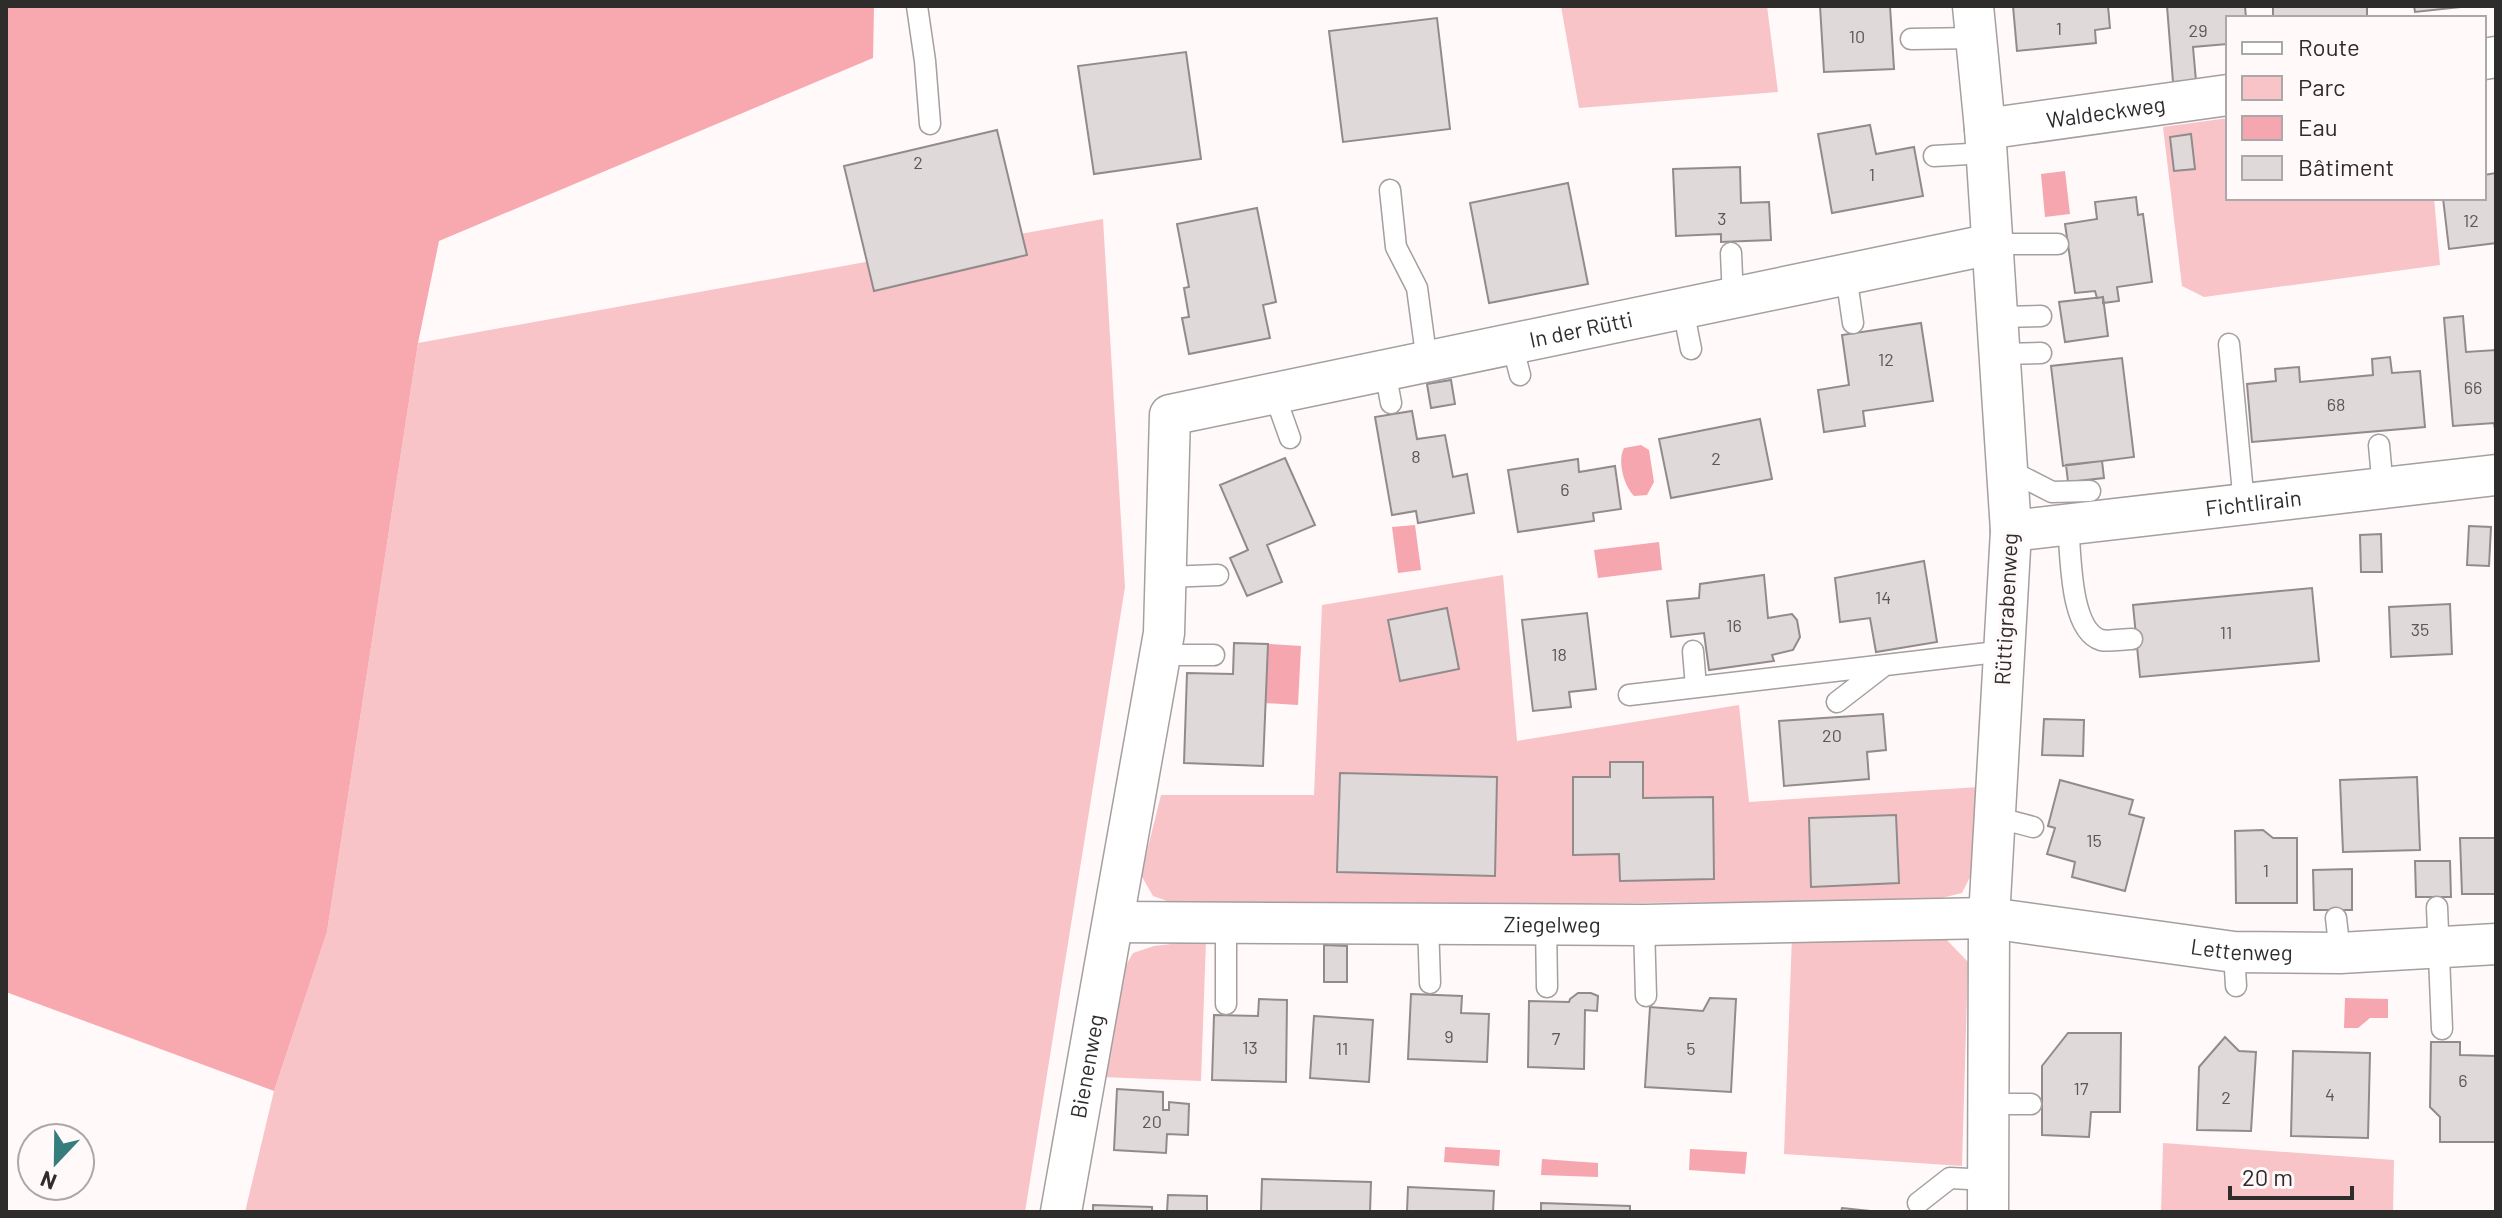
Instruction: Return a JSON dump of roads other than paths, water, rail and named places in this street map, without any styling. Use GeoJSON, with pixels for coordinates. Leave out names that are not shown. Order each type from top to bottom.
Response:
{"type":"FeatureCollection","features":[{"type":"Feature","properties":{"kind":"street","name":"Rüttigrabenweg"},"geometry":{"type":"LineString","coordinates":[[1975,22],[2011,531],[2005,651],[2014,822],[1989,918],[1988,1196]]}},
{"type":"Feature","properties":{"kind":"street","name":"Waldeckweg"},"geometry":{"type":"LineString","coordinates":[[1985,141],[2226,95]]}},
{"type":"Feature","properties":{"kind":"street","name":"In der Rütti"},"geometry":{"type":"LineString","coordinates":[[1170,415],[1274,393],[1388,387],[1427,362],[1516,360],[1683,309],[1992,244]]}},
{"type":"Feature","properties":{"kind":"street","name":"Bienenweg"},"geometry":{"type":"LineString","coordinates":[[1061,1212],[1164,633],[1170,415]]}},
{"type":"Feature","properties":{"kind":"street","name":"Fichtlirain"},"geometry":{"type":"LineString","coordinates":[[2011,531],[2496,475]]}},
{"type":"Feature","properties":{"kind":"street","name":"Ziegelweg"},"geometry":{"type":"LineString","coordinates":[[1114,922],[1644,925],[1989,918]]}},
{"type":"Feature","properties":{"kind":"street","name":"Lettenweg"},"geometry":{"type":"LineString","coordinates":[[1989,918],[2235,969],[2328,948],[2438,948],[2496,944]]}},
{"type":"Feature","properties":{"kind":"lane"},"geometry":{"type":"LineString","coordinates":[[917,6],[930,124]]}},
{"type":"Feature","properties":{"kind":"lane"},"geometry":{"type":"LineString","coordinates":[[1911,39],[1975,22]]}},
{"type":"Feature","properties":{"kind":"lane"},"geometry":{"type":"LineString","coordinates":[[1934,156],[1985,141]]}},
{"type":"Feature","properties":{"kind":"lane"},"geometry":{"type":"LineString","coordinates":[[1390,190],[1396,247],[1417,288],[1427,362]]}},
{"type":"Feature","properties":{"kind":"lane"},"geometry":{"type":"LineString","coordinates":[[1992,244],[2058,244]]}},
{"type":"Feature","properties":{"kind":"lane"},"geometry":{"type":"LineString","coordinates":[[1731,253],[1733,299]]}},
{"type":"Feature","properties":{"kind":"lane"},"geometry":{"type":"LineString","coordinates":[[1846,275],[1853,323]]}},
{"type":"Feature","properties":{"kind":"lane"},"geometry":{"type":"LineString","coordinates":[[1683,309],[1691,349]]}},
{"type":"Feature","properties":{"kind":"lane"},"geometry":{"type":"LineString","coordinates":[[1998,336],[2041,316]]}},
{"type":"Feature","properties":{"kind":"lane"},"geometry":{"type":"LineString","coordinates":[[1998,336],[2041,353]]}},
{"type":"Feature","properties":{"kind":"lane"},"geometry":{"type":"LineString","coordinates":[[2229,344],[2244,504]]}},
{"type":"Feature","properties":{"kind":"lane"},"geometry":{"type":"LineString","coordinates":[[1274,393],[1290,438]]}},
{"type":"Feature","properties":{"kind":"lane"},"geometry":{"type":"LineString","coordinates":[[2379,445],[2383,489]]}},
{"type":"Feature","properties":{"kind":"lane"},"geometry":{"type":"LineString","coordinates":[[2007,469],[2052,492],[2090,491]]}},
{"type":"Feature","properties":{"kind":"lane"},"geometry":{"type":"LineString","coordinates":[[2068,525],[2076,608],[2085,629],[2100,640],[2132,639]]}},
{"type":"Feature","properties":{"kind":"lane"},"geometry":{"type":"LineString","coordinates":[[1166,577],[1218,575]]}},
{"type":"Feature","properties":{"kind":"lane"},"geometry":{"type":"LineString","coordinates":[[1693,651],[1696,687]]}},
{"type":"Feature","properties":{"kind":"lane"},"geometry":{"type":"LineString","coordinates":[[1629,695],[2005,651]]}},
{"type":"Feature","properties":{"kind":"lane"},"geometry":{"type":"LineString","coordinates":[[1160,655],[1214,655]]}},
{"type":"Feature","properties":{"kind":"lane"},"geometry":{"type":"LineString","coordinates":[[1837,702],[1885,665]]}},
{"type":"Feature","properties":{"kind":"lane"},"geometry":{"type":"LineString","coordinates":[[2437,907],[2442,1029]]}},
{"type":"Feature","properties":{"kind":"lane"},"geometry":{"type":"LineString","coordinates":[[1226,922],[1226,1004]]}},
{"type":"Feature","properties":{"kind":"lane"},"geometry":{"type":"LineString","coordinates":[[1428,923],[1430,983]]}},
{"type":"Feature","properties":{"kind":"lane"},"geometry":{"type":"LineString","coordinates":[[1546,924],[1547,987]]}},
{"type":"Feature","properties":{"kind":"lane"},"geometry":{"type":"LineString","coordinates":[[1644,925],[1646,996]]}},
{"type":"Feature","properties":{"kind":"lane"},"geometry":{"type":"LineString","coordinates":[[1989,1104],[2031,1104]]}},
{"type":"Feature","properties":{"kind":"lane"},"geometry":{"type":"LineString","coordinates":[[1918,1203],[1950,1178],[1988,1196]]}},
{"type":"Feature","properties":{"kind":"water"},"geometry":{"type":"Polygon","coordinates":[[[2065,171],[2070,214],[2045,217],[2041,174],[2065,171]]]}},
{"type":"Feature","properties":{"kind":"water"},"geometry":{"type":"Polygon","coordinates":[[[1641,445],[1649,450],[1654,482],[1647,495],[1634,496],[1627,486],[1621,460],[1624,448],[1641,445]]]}},
{"type":"Feature","properties":{"kind":"water"},"geometry":{"type":"Polygon","coordinates":[[[1415,525],[1421,570],[1398,573],[1392,527],[1415,525]]]}},
{"type":"Feature","properties":{"kind":"water"},"geometry":{"type":"Polygon","coordinates":[[[1659,542],[1662,570],[1598,578],[1594,550],[1659,542]]]}},
{"type":"Feature","properties":{"kind":"water"},"geometry":{"type":"Polygon","coordinates":[[[1268,644],[1301,646],[1298,705],[1264,703],[1268,644]]]}},
{"type":"Feature","properties":{"kind":"water"},"geometry":{"type":"Polygon","coordinates":[[[2345,998],[2388,999],[2388,1018],[2370,1018],[2358,1028],[2344,1028],[2345,998]]]}},
{"type":"Feature","properties":{"kind":"water"},"geometry":{"type":"Polygon","coordinates":[[[1445,1147],[1500,1150],[1499,1166],[1444,1162],[1445,1147]]]}},
{"type":"Feature","properties":{"kind":"water"},"geometry":{"type":"Polygon","coordinates":[[[1690,1149],[1747,1152],[1745,1174],[1689,1170],[1690,1149]]]}},
{"type":"Feature","properties":{"kind":"water"},"geometry":{"type":"Polygon","coordinates":[[[1542,1159],[1598,1163],[1598,1177],[1541,1175],[1542,1159]]]}}]}
